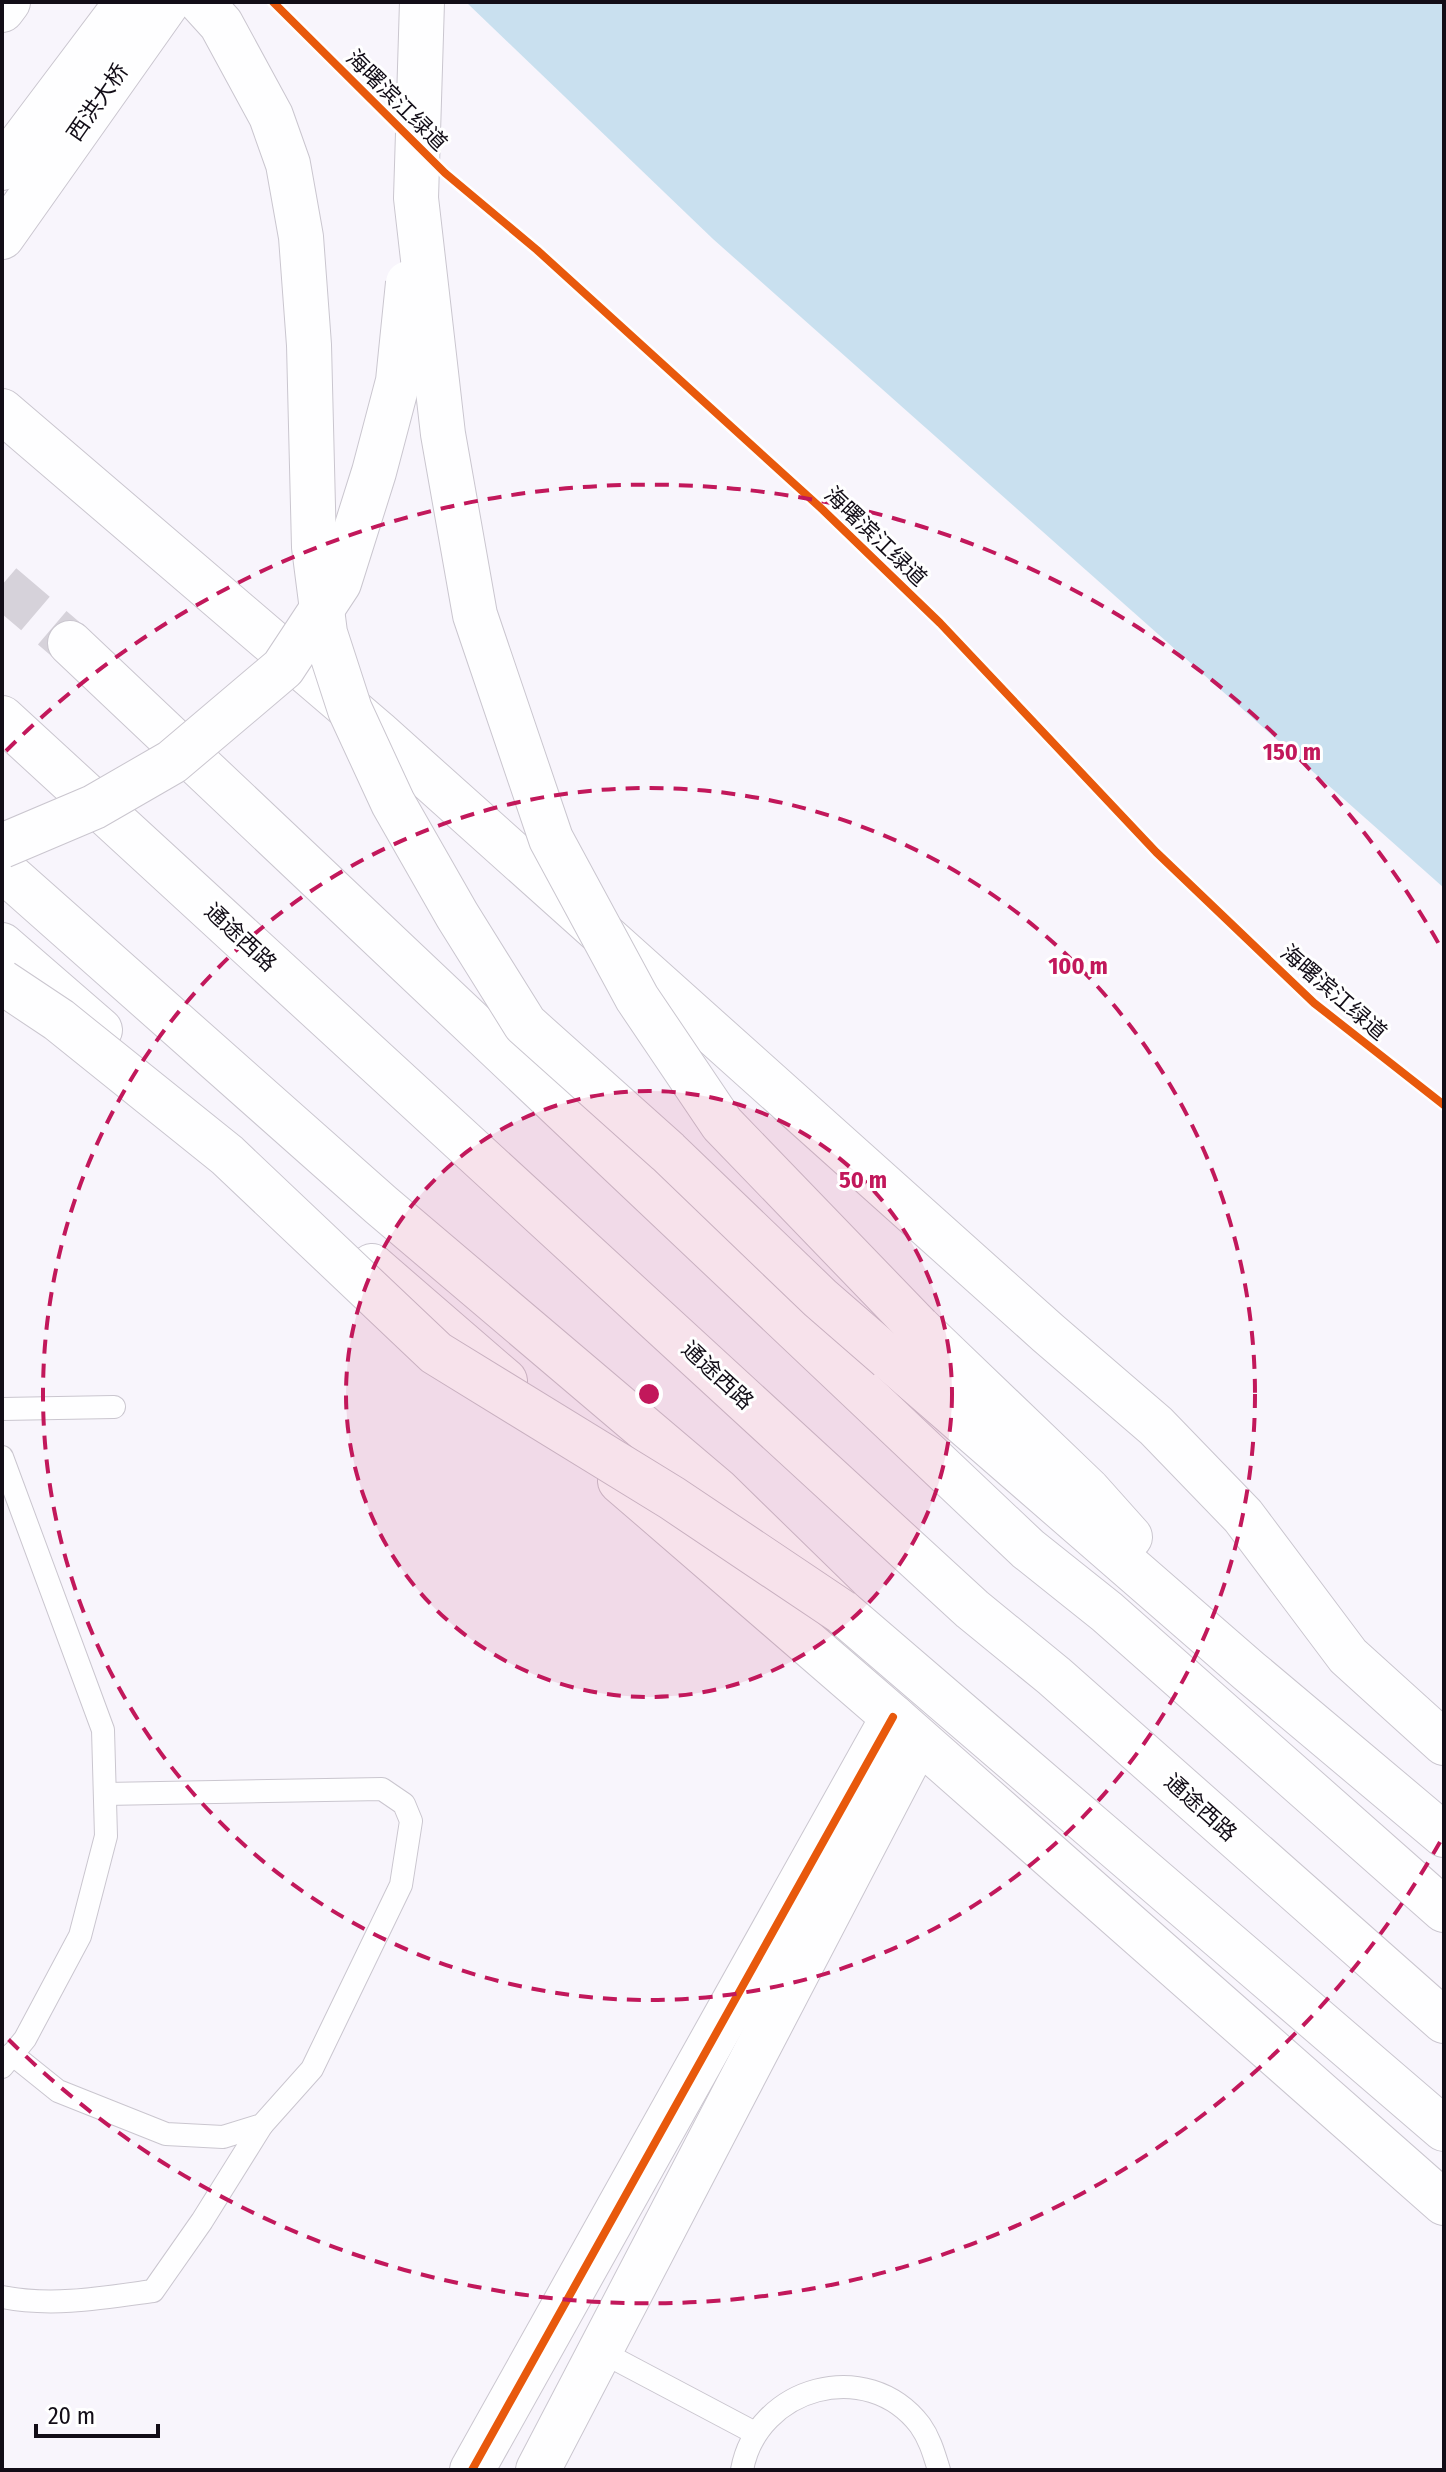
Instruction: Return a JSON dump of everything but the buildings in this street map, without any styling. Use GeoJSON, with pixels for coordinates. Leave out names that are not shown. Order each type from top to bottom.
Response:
{"type":"FeatureCollection","features":[{"type":"Feature","properties":{"kind":"main road"},"geometry":{"type":"LineString","coordinates":[[2,10],[8,2]]}},
{"type":"Feature","properties":{"kind":"main road","name":"西洪大桥"},"geometry":{"type":"LineString","coordinates":[[10,203],[127,2]]}},
{"type":"Feature","properties":{"kind":"main road","name":"西洪大桥"},"geometry":{"type":"LineString","coordinates":[[10,203],[168,2]]}},
{"type":"Feature","properties":{"kind":"main road"},"geometry":{"type":"LineString","coordinates":[[201,2],[221,24],[271,116],[288,164],[301,237],[309,345],[314,547],[325,633],[350,710],[393,803],[457,915],[525,1024],[668,1152],[820,1298],[1249,1671],[1444,1835]]}},
{"type":"Feature","properties":{"kind":"main road"},"geometry":{"type":"LineString","coordinates":[[2,846],[94,807],[172,762],[283,668],[339,583],[374,472],[398,381],[416,198],[422,2]]}},
{"type":"Feature","properties":{"kind":"main road"},"geometry":{"type":"LineString","coordinates":[[416,198],[443,434],[475,615],[551,839],[637,998],[722,1124],[918,1327],[1088,1490],[1249,1671]]}},
{"type":"Feature","properties":{"kind":"main road"},"geometry":{"type":"LineString","coordinates":[[2,411],[377,732],[1048,1333],[1156,1426],[1243,1516],[1348,1656],[1444,1743]]}},
{"type":"Feature","properties":{"kind":"main road"},"geometry":{"type":"LineString","coordinates":[[70,643],[1028,1549],[1107,1612],[1444,1910]]}},
{"type":"Feature","properties":{"kind":"main road","name":"通途西路"},"geometry":{"type":"LineString","coordinates":[[2,718],[972,1609],[1054,1676],[1444,2021]]}},
{"type":"Feature","properties":{"kind":"main road"},"geometry":{"type":"LineString","coordinates":[[2,869],[369,1195],[717,1490],[842,1612],[1444,2129]]}},
{"type":"Feature","properties":{"kind":"main road"},"geometry":{"type":"LineString","coordinates":[[2,945],[905,1729],[1444,2203]]}},
{"type":"Feature","properties":{"kind":"main road"},"geometry":{"type":"LineString","coordinates":[[2,982],[59,1020],[227,1155],[436,1353],[672,1498],[842,1612]]}},
{"type":"Feature","properties":{"kind":"main road"},"geometry":{"type":"LineString","coordinates":[[538,2470],[600,2351],[905,1729]]}},
{"type":"Feature","properties":{"kind":"main road"},"geometry":{"type":"LineString","coordinates":[[472,2470],[905,1729]]}},
{"type":"Feature","properties":{"kind":"lane"},"geometry":{"type":"LineString","coordinates":[[2,1409],[114,1407]]}},
{"type":"Feature","properties":{"kind":"lane"},"geometry":{"type":"LineString","coordinates":[[2,1457],[103,1730],[106,1836],[80,1936],[25,2039],[7,2060],[58,2091],[166,2134],[223,2137],[262,2125]]}},
{"type":"Feature","properties":{"kind":"lane"},"geometry":{"type":"LineString","coordinates":[[2,2297],[29,2303],[153,2291],[202,2221],[262,2125],[312,2069],[401,1885],[411,1821],[404,1804],[382,1789],[105,1794]]}},
{"type":"Feature","properties":{"kind":"lane"},"geometry":{"type":"LineString","coordinates":[[600,2351],[755,2433]]}},
{"type":"Feature","properties":{"kind":"lane"},"geometry":{"type":"LineString","coordinates":[[742,2470],[755,2433],[771,2414],[802,2394],[837,2386],[861,2388],[884,2395],[904,2409],[920,2426],[932,2447],[939,2470]]}},
{"type":"Feature","properties":{"kind":"water"},"geometry":{"type":"Polygon","coordinates":[[[466,2],[1444,2],[1444,888],[713,239],[466,2]]]}},
{"type":"Feature","properties":{"kind":"tunnel"},"geometry":{"type":"LineString","coordinates":[[2,585],[70,643]]}},
{"type":"Feature","properties":{"kind":"cycle path","name":"海曙滨江绿道"},"geometry":{"type":"LineString","coordinates":[[273,2],[445,173],[537,250],[823,510],[940,623],[1156,852],[1314,1003],[1444,1105]]}},
{"type":"Feature","properties":{"kind":"cycle path"},"geometry":{"type":"LineString","coordinates":[[472,2470],[893,1717]]}}]}
